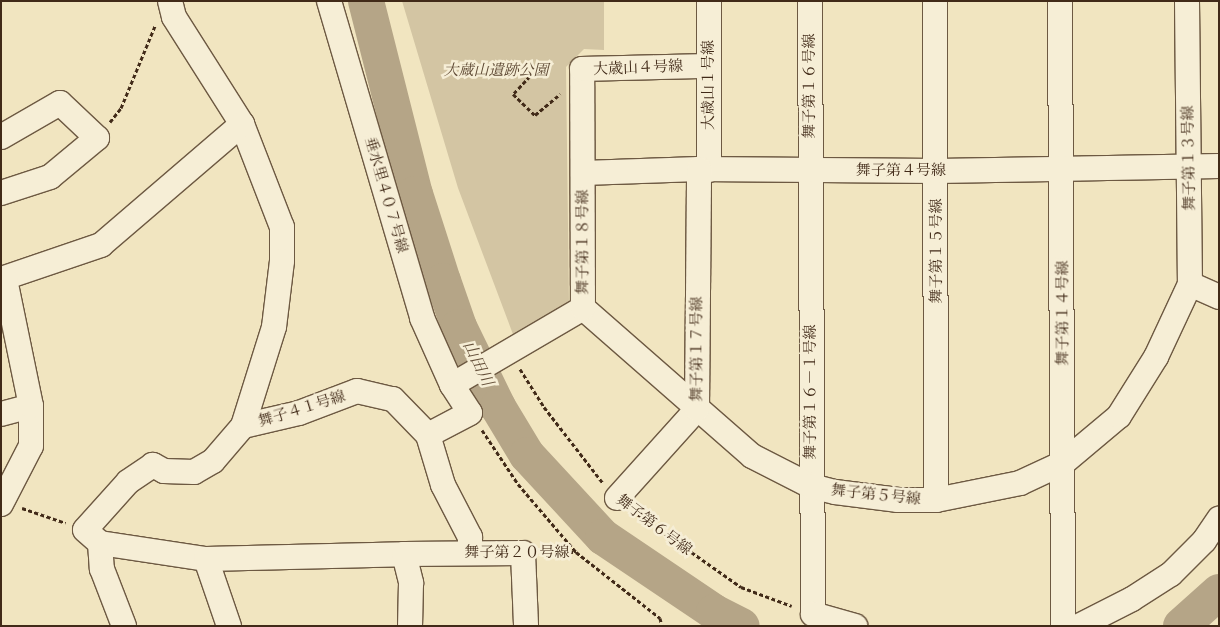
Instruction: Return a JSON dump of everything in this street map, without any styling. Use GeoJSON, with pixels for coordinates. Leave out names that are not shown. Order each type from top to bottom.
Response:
{"type":"FeatureCollection","features":[{"type":"Feature","properties":{"kind":"street","name":"垂水里４０７号線"},"geometry":{"type":"LineString","coordinates":[[329,1],[422,318],[452,385],[470,413]]}},
{"type":"Feature","properties":{"kind":"street","name":"大歳山１号線"},"geometry":{"type":"LineString","coordinates":[[704,169],[709,1]]}},
{"type":"Feature","properties":{"kind":"street","name":"舞子第１６号線"},"geometry":{"type":"LineString","coordinates":[[809,171],[810,1]]}},
{"type":"Feature","properties":{"kind":"street","name":"舞子第１５号線"},"geometry":{"type":"LineString","coordinates":[[936,1],[936,500]]}},
{"type":"Feature","properties":{"kind":"street","name":"舞子第１４号線"},"geometry":{"type":"LineString","coordinates":[[1060,1],[1063,168],[1063,626]]}},
{"type":"Feature","properties":{"kind":"street","name":"舞子第１３号線"},"geometry":{"type":"LineString","coordinates":[[1186,1],[1190,166],[1190,284]]}},
{"type":"Feature","properties":{"kind":"street"},"geometry":{"type":"LineString","coordinates":[[124,626],[102,569],[93,536],[128,482],[153,465],[164,471],[184,472],[207,467],[243,426],[274,327],[282,262],[282,227],[242,124],[174,17],[164,10]]}},
{"type":"Feature","properties":{"kind":"street","name":"大歳山４号線"},"geometry":{"type":"LineString","coordinates":[[583,173],[582,70],[708,66]]}},
{"type":"Feature","properties":{"kind":"street"},"geometry":{"type":"LineString","coordinates":[[1,137],[60,103],[97,138],[50,177],[1,193]]}},
{"type":"Feature","properties":{"kind":"street"},"geometry":{"type":"LineString","coordinates":[[4,501],[31,446],[31,406],[3,279],[101,245],[242,124]]}},
{"type":"Feature","properties":{"kind":"street","name":"舞子第４号線"},"geometry":{"type":"LineString","coordinates":[[583,173],[704,169],[937,171],[1219,166]]}},
{"type":"Feature","properties":{"kind":"street","name":"舞子第１７号線"},"geometry":{"type":"LineString","coordinates":[[616,498],[697,409],[704,169]]}},
{"type":"Feature","properties":{"kind":"street","name":"舞子第１６－１号線"},"geometry":{"type":"LineString","coordinates":[[809,171],[813,614]]}},
{"type":"Feature","properties":{"kind":"street","name":"舞子第１８号線"},"geometry":{"type":"LineString","coordinates":[[452,385],[583,308],[583,173]]}},
{"type":"Feature","properties":{"kind":"street"},"geometry":{"type":"LineString","coordinates":[[1190,284],[1219,297]]}},
{"type":"Feature","properties":{"kind":"street","name":"舞子第５号線"},"geometry":{"type":"LineString","coordinates":[[583,308],[752,456],[811,486],[898,500],[936,500],[1020,484],[1063,463],[1119,416],[1156,357],[1190,284]]}},
{"type":"Feature","properties":{"kind":"street","name":"舞子４１号線"},"geometry":{"type":"LineString","coordinates":[[243,426],[298,413],[357,391],[393,399],[428,434],[443,485],[470,537],[470,554]]}},
{"type":"Feature","properties":{"kind":"street"},"geometry":{"type":"LineString","coordinates":[[1,414],[31,406]]}},
{"type":"Feature","properties":{"kind":"street"},"geometry":{"type":"LineString","coordinates":[[428,434],[470,413]]}},
{"type":"Feature","properties":{"kind":"street"},"geometry":{"type":"LineString","coordinates":[[1079,626],[1132,599],[1172,574],[1204,541],[1219,518]]}},
{"type":"Feature","properties":{"kind":"street","name":"舞子第２０号線"},"geometry":{"type":"LineString","coordinates":[[93,536],[206,559],[523,553]]}},
{"type":"Feature","properties":{"kind":"street"},"geometry":{"type":"LineString","coordinates":[[523,553],[526,626]]}},
{"type":"Feature","properties":{"kind":"street"},"geometry":{"type":"LineString","coordinates":[[404,554],[410,583],[410,626]]}},
{"type":"Feature","properties":{"kind":"street"},"geometry":{"type":"LineString","coordinates":[[206,559],[229,626]]}},
{"type":"Feature","properties":{"kind":"street"},"geometry":{"type":"LineString","coordinates":[[813,614],[855,626]]}},
{"type":"Feature","properties":{"kind":"path"},"geometry":{"type":"LineString","coordinates":[[97,138],[122,108],[164,10]]}},
{"type":"Feature","properties":{"kind":"path"},"geometry":{"type":"LineString","coordinates":[[535,65],[530,76],[513,94],[535,115],[582,77]]}},
{"type":"Feature","properties":{"kind":"path","name":"舞子第６号線"},"geometry":{"type":"LineString","coordinates":[[510,352],[544,407],[616,498],[682,548],[740,587],[813,614]]}},
{"type":"Feature","properties":{"kind":"path"},"geometry":{"type":"LineString","coordinates":[[470,413],[518,484],[576,552]]}},
{"type":"Feature","properties":{"kind":"path"},"geometry":{"type":"LineString","coordinates":[[4,501],[93,536]]}},
{"type":"Feature","properties":{"kind":"path","name":"舞子第２０号線"},"geometry":{"type":"LineString","coordinates":[[523,553],[576,552],[660,618],[662,626]]}},
{"type":"Feature","properties":{"kind":"green space","name":"大蔵山遺跡公園"},"geometry":{"type":"Polygon","coordinates":[[[402,1],[604,1],[604,50],[584,49],[566,67],[569,304],[514,337],[458,188],[402,1]]]}},
{"type":"Feature","properties":{"kind":"waterway","name":"山田川"},"geometry":{"type":"LineString","coordinates":[[366,1],[415,194],[443,281],[459,327],[498,407],[527,455],[603,537],[714,612],[742,626]]}},
{"type":"Feature","properties":{"kind":"waterway","name":"山田川"},"geometry":{"type":"LineString","coordinates":[[1181,626],[1219,592]]}}]}
